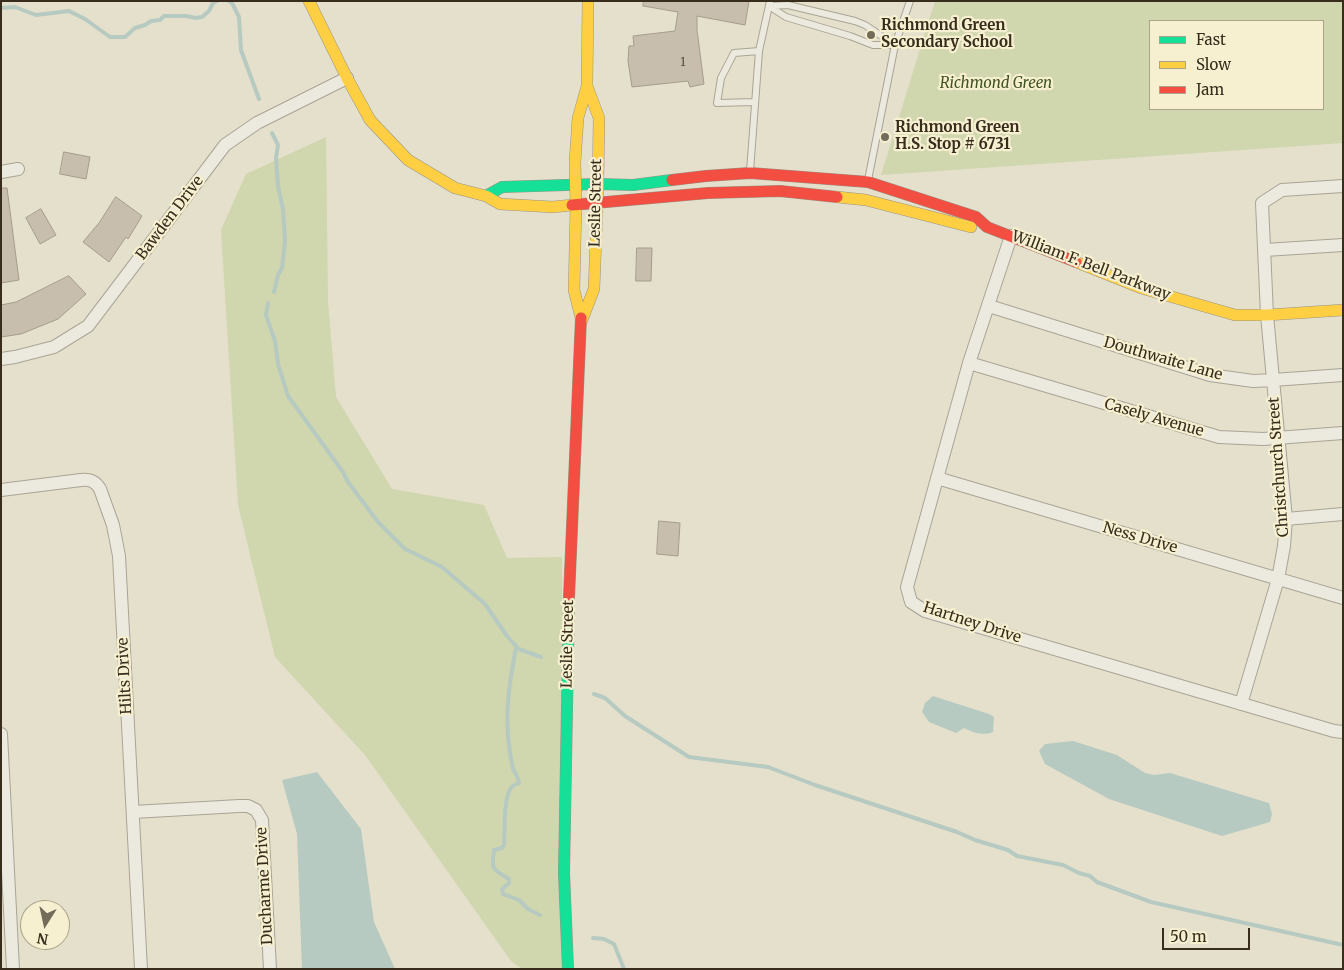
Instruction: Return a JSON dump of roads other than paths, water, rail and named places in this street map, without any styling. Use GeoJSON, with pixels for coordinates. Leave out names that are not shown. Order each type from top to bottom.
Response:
{"type":"FeatureCollection","features":[{"type":"Feature","properties":{"kind":"street","name":"William F. Bell Parkway"},"geometry":{"type":"LineString","coordinates":[[310,1],[347,78],[370,120],[408,160],[455,188],[486,196],[500,204],[576,205],[708,193],[780,191],[866,200],[968,227],[987,227],[1141,288],[1234,315],[1343,310]]}},
{"type":"Feature","properties":{"kind":"street","name":"Leslie Street"},"geometry":{"type":"LineString","coordinates":[[568,969],[564,873],[568,628],[582,320],[574,290],[575,162],[578,118],[587,86],[588,1]]}},
{"type":"Feature","properties":{"kind":"street","name":"Bawden Drive"},"geometry":{"type":"LineString","coordinates":[[1,359],[15,358],[54,347],[88,326],[225,145],[257,123],[347,78]]}},
{"type":"Feature","properties":{"kind":"street","name":"Leslie Street"},"geometry":{"type":"LineString","coordinates":[[582,320],[594,289],[598,184],[599,118],[587,86]]}},
{"type":"Feature","properties":{"kind":"street"},"geometry":{"type":"LineString","coordinates":[[1,172],[18,169]]}},
{"type":"Feature","properties":{"kind":"street","name":"William F. Bell Parkway"},"geometry":{"type":"LineString","coordinates":[[486,196],[502,187],[576,184],[633,185],[706,176],[750,173],[868,182],[976,217],[987,227]]}},
{"type":"Feature","properties":{"kind":"street"},"geometry":{"type":"LineString","coordinates":[[866,200],[868,182]]}},
{"type":"Feature","properties":{"kind":"street","name":"Christchurch Street"},"geometry":{"type":"LineString","coordinates":[[1241,704],[1278,579],[1284,546],[1286,519],[1267,314],[1262,203],[1282,190],[1343,186]]}},
{"type":"Feature","properties":{"kind":"street","name":"Hartney Drive"},"geometry":{"type":"LineString","coordinates":[[1011,236],[969,363],[907,587],[911,602],[925,611],[1334,731],[1343,732]]}},
{"type":"Feature","properties":{"kind":"street"},"geometry":{"type":"LineString","coordinates":[[1265,250],[1343,244]]}},
{"type":"Feature","properties":{"kind":"street","name":"Douthwaite Lane"},"geometry":{"type":"LineString","coordinates":[[989,306],[1210,375],[1253,381],[1343,375]]}},
{"type":"Feature","properties":{"kind":"street","name":"Casely Avenue"},"geometry":{"type":"LineString","coordinates":[[969,363],[1218,437],[1264,439],[1343,433]]}},
{"type":"Feature","properties":{"kind":"street","name":"Ness Drive"},"geometry":{"type":"LineString","coordinates":[[937,478],[1343,598]]}},
{"type":"Feature","properties":{"kind":"street","name":"Hilts Drive"},"geometry":{"type":"LineString","coordinates":[[1,490],[87,480],[97,484],[100,489],[113,524],[119,556],[141,969]]}},
{"type":"Feature","properties":{"kind":"street"},"geometry":{"type":"LineString","coordinates":[[1286,519],[1343,514]]}},
{"type":"Feature","properties":{"kind":"street"},"geometry":{"type":"LineString","coordinates":[[1,734],[14,969]]}},
{"type":"Feature","properties":{"kind":"street","name":"Ducharme Drive"},"geometry":{"type":"LineString","coordinates":[[133,812],[239,806],[248,806],[256,810],[262,820],[270,969]]}},
{"type":"Feature","properties":{"kind":"lane"},"geometry":{"type":"LineString","coordinates":[[868,182],[895,45],[910,1]]}},
{"type":"Feature","properties":{"kind":"lane"},"geometry":{"type":"LineString","coordinates":[[770,3],[788,5],[855,21],[865,25],[895,45]]}},
{"type":"Feature","properties":{"kind":"lane"},"geometry":{"type":"LineString","coordinates":[[770,3],[786,17],[850,36],[873,45],[895,45]]}},
{"type":"Feature","properties":{"kind":"lane"},"geometry":{"type":"LineString","coordinates":[[750,173],[759,52],[770,3]]}},
{"type":"Feature","properties":{"kind":"lane"},"geometry":{"type":"LineString","coordinates":[[755,102],[717,103],[721,78],[734,53],[759,52]]}},
{"type":"Feature","properties":{"kind":"waterway"},"geometry":{"type":"LineString","coordinates":[[1,8],[15,7],[36,15],[69,11],[85,19],[110,37],[125,37],[135,28],[151,21],[160,20],[164,16],[202,17],[209,11],[213,3],[217,1]]}},
{"type":"Feature","properties":{"kind":"waterway"},"geometry":{"type":"LineString","coordinates":[[229,1],[239,17],[241,50],[259,99]]}},
{"type":"Feature","properties":{"kind":"waterway"},"geometry":{"type":"LineString","coordinates":[[272,133],[278,145],[276,158],[278,186],[283,209],[285,241],[282,268],[278,275],[274,292]]}},
{"type":"Feature","properties":{"kind":"waterway"},"geometry":{"type":"LineString","coordinates":[[268,303],[266,315],[275,341],[278,364],[288,396],[378,522],[405,549],[442,567],[485,604],[516,648],[541,657]]}},
{"type":"Feature","properties":{"kind":"waterway"},"geometry":{"type":"LineString","coordinates":[[516,648],[509,688],[507,726],[513,769],[519,783],[509,791],[505,814],[504,845],[502,848],[494,850],[493,866],[496,871],[509,879],[509,883],[502,889],[503,894],[519,900],[528,909],[540,915]]}},
{"type":"Feature","properties":{"kind":"waterway"},"geometry":{"type":"LineString","coordinates":[[594,694],[605,698],[625,716],[689,757],[768,767],[815,785],[1008,850],[1017,856],[1063,865],[1090,876],[1097,882],[1151,902],[1343,945]]}},
{"type":"Feature","properties":{"kind":"waterway"},"geometry":{"type":"LineString","coordinates":[[593,938],[604,939],[614,944],[624,969]]}},
{"type":"Feature","properties":{"kind":"place","name":"Richmond Green Secondary School"},"geometry":{"type":"Point","coordinates":[871,35]}},
{"type":"Feature","properties":{"kind":"place","name":"Richmond Green H.S. Stop # 6731"},"geometry":{"type":"Point","coordinates":[885,137]}},
{"type":"Feature","properties":{"kind":"park label","name":"Richmond Green"},"geometry":{"type":"Point","coordinates":[996,84]}}]}
